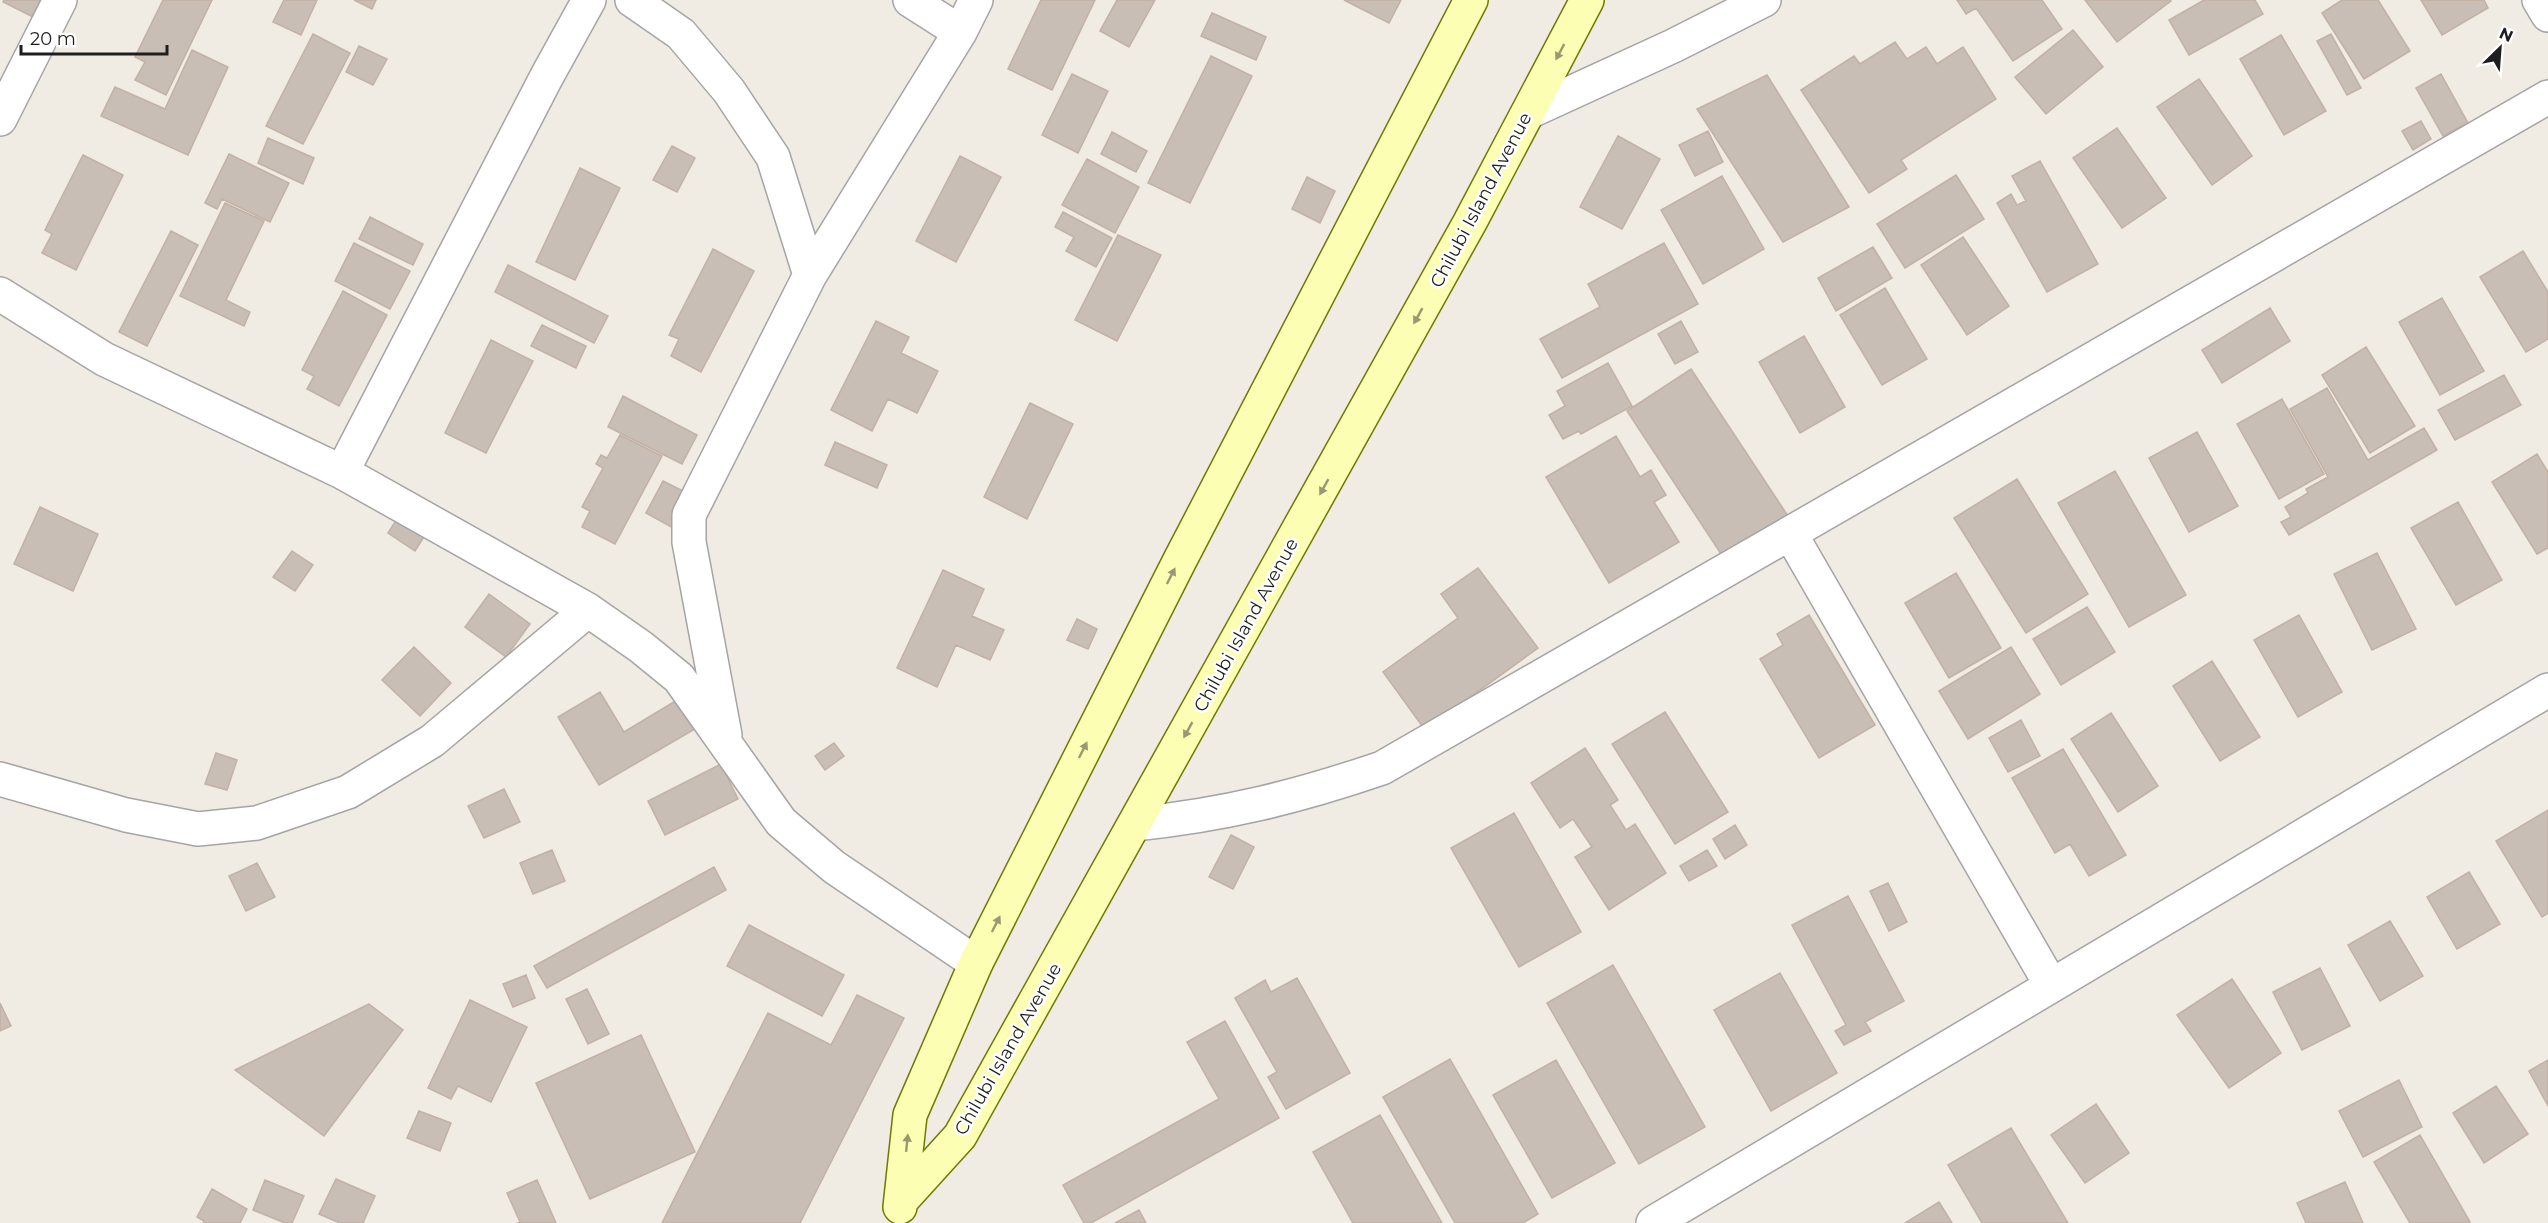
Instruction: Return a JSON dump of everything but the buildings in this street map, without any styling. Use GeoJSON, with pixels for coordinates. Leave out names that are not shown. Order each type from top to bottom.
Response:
{"type":"FeatureCollection","features":[{"type":"Feature","properties":{"kind":"street"},"geometry":{"type":"LineString","coordinates":[[0,119],[60,0]]}},
{"type":"Feature","properties":{"kind":"street"},"geometry":{"type":"LineString","coordinates":[[342,472],[547,76],[590,0]]}},
{"type":"Feature","properties":{"kind":"street"},"geometry":{"type":"LineString","coordinates":[[632,0],[681,34],[729,91],[772,157],[810,275]]}},
{"type":"Feature","properties":{"kind":"street"},"geometry":{"type":"LineString","coordinates":[[910,0],[960,32]]}},
{"type":"Feature","properties":{"kind":"street"},"geometry":{"type":"LineString","coordinates":[[727,745],[689,542],[689,514],[810,275],[960,32],[976,0]]}},
{"type":"Feature","properties":{"kind":"street","name":"Chilubi Island Avenue"},"geometry":{"type":"LineString","coordinates":[[898,1212],[910,1115],[976,963],[1180,560],[1471,0]]}},
{"type":"Feature","properties":{"kind":"street","name":"Chilubi Island Avenue"},"geometry":{"type":"LineString","coordinates":[[898,1212],[960,1136],[1529,112],[1587,0]]}},
{"type":"Feature","properties":{"kind":"street"},"geometry":{"type":"LineString","coordinates":[[1529,112],[1673,46],[1764,0]]}},
{"type":"Feature","properties":{"kind":"street"},"geometry":{"type":"LineString","coordinates":[[2539,0],[2548,15]]}},
{"type":"Feature","properties":{"kind":"street"},"geometry":{"type":"LineString","coordinates":[[1135,824],[1202,817],[1306,794],[1382,768],[2548,97]]}},
{"type":"Feature","properties":{"kind":"street"},"geometry":{"type":"LineString","coordinates":[[0,294],[104,358],[342,472],[588,610],[641,647],[679,678],[781,822],[834,867],[976,963]]}},
{"type":"Feature","properties":{"kind":"street"},"geometry":{"type":"LineString","coordinates":[[1790,533],[2050,985]]}},
{"type":"Feature","properties":{"kind":"street"},"geometry":{"type":"LineString","coordinates":[[0,778],[126,815],[198,829],[257,823],[348,792],[432,741],[588,610]]}},
{"type":"Feature","properties":{"kind":"street"},"geometry":{"type":"LineString","coordinates":[[1653,1223],[2548,690]]}}]}
